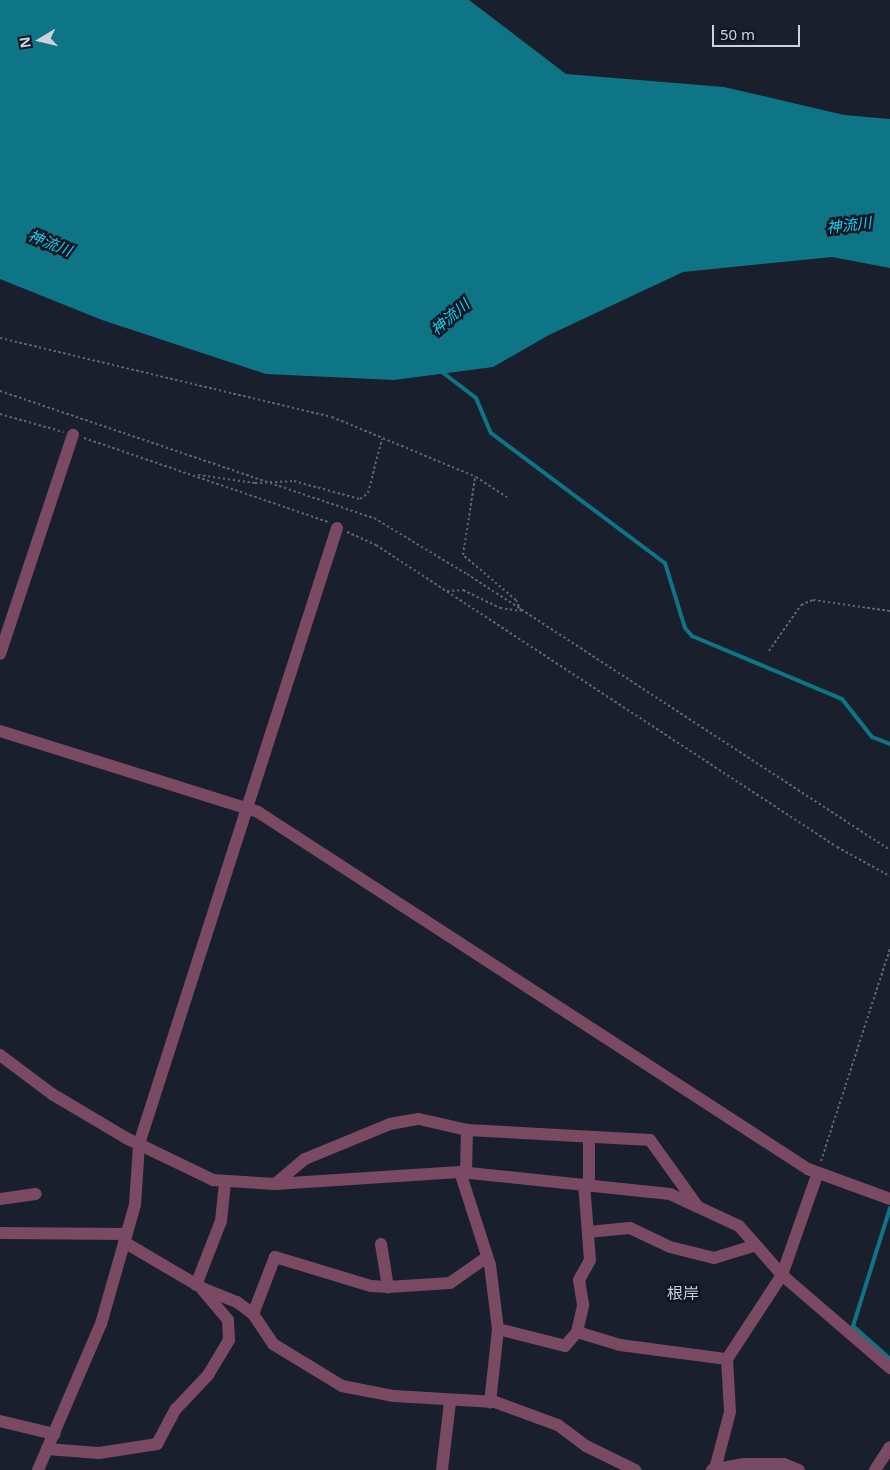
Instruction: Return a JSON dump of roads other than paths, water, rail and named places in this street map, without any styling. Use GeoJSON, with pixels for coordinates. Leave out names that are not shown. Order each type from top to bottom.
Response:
{"type":"FeatureCollection","features":[{"type":"Feature","properties":{"kind":"street"},"geometry":{"type":"LineString","coordinates":[[0,654],[73,435]]}},
{"type":"Feature","properties":{"kind":"street"},"geometry":{"type":"LineString","coordinates":[[38,1470],[101,1324],[135,1205],[139,1144],[337,528]]}},
{"type":"Feature","properties":{"kind":"street"},"geometry":{"type":"LineString","coordinates":[[0,731],[264,816],[817,1175],[890,1199]]}},
{"type":"Feature","properties":{"kind":"street"},"geometry":{"type":"LineString","coordinates":[[0,1055],[52,1094],[169,1162],[225,1182],[275,1184],[463,1172],[670,1194],[696,1204],[740,1226],[752,1246],[782,1275],[890,1368]]}},
{"type":"Feature","properties":{"kind":"street"},"geometry":{"type":"LineString","coordinates":[[275,1184],[305,1159],[390,1124],[419,1119],[467,1130],[650,1140],[696,1204]]}},
{"type":"Feature","properties":{"kind":"street"},"geometry":{"type":"LineString","coordinates":[[467,1130],[463,1172],[487,1257],[498,1328],[490,1403]]}},
{"type":"Feature","properties":{"kind":"street"},"geometry":{"type":"LineString","coordinates":[[498,1328],[565,1346],[577,1332],[583,1305],[579,1280],[590,1260],[587,1185],[590,1137]]}},
{"type":"Feature","properties":{"kind":"street"},"geometry":{"type":"LineString","coordinates":[[799,1470],[784,1464],[714,1469],[730,1412],[727,1359],[782,1275],[817,1175]]}},
{"type":"Feature","properties":{"kind":"street"},"geometry":{"type":"LineString","coordinates":[[199,1287],[221,1221],[225,1182]]}},
{"type":"Feature","properties":{"kind":"street"},"geometry":{"type":"LineString","coordinates":[[0,1199],[36,1194]]}},
{"type":"Feature","properties":{"kind":"street"},"geometry":{"type":"LineString","coordinates":[[588,1232],[630,1228],[670,1247],[714,1258],[752,1246]]}},
{"type":"Feature","properties":{"kind":"street"},"geometry":{"type":"LineString","coordinates":[[0,1233],[125,1238],[199,1287],[237,1302],[253,1314],[273,1344],[342,1386],[450,1402],[490,1403],[558,1425],[586,1446],[635,1470]]}},
{"type":"Feature","properties":{"kind":"street"},"geometry":{"type":"LineString","coordinates":[[382,1244],[388,1287]]}},
{"type":"Feature","properties":{"kind":"street"},"geometry":{"type":"LineString","coordinates":[[253,1314],[275,1256],[371,1286],[388,1287],[450,1283],[487,1257]]}},
{"type":"Feature","properties":{"kind":"street"},"geometry":{"type":"LineString","coordinates":[[47,1449],[99,1453],[156,1444],[176,1409],[208,1376],[229,1340],[228,1320],[199,1287]]}},
{"type":"Feature","properties":{"kind":"street"},"geometry":{"type":"LineString","coordinates":[[577,1332],[620,1345],[727,1359]]}},
{"type":"Feature","properties":{"kind":"street"},"geometry":{"type":"LineString","coordinates":[[442,1470],[450,1402]]}},
{"type":"Feature","properties":{"kind":"street"},"geometry":{"type":"LineString","coordinates":[[0,1421],[54,1434]]}},
{"type":"Feature","properties":{"kind":"street"},"geometry":{"type":"LineString","coordinates":[[875,1470],[890,1447]]}},
{"type":"Feature","properties":{"kind":"water","name":"神流川"},"geometry":{"type":"Polygon","coordinates":[[[0,0],[469,0],[566,74],[724,87],[844,115],[890,119],[890,268],[832,257],[683,272],[549,335],[493,367],[394,380],[266,374],[102,320],[0,279],[0,0]]]}},
{"type":"Feature","properties":{"kind":"waterway"},"geometry":{"type":"LineString","coordinates":[[442,372],[476,398],[491,433],[665,563],[685,628],[692,636],[842,699],[872,737],[890,744]]}},
{"type":"Feature","properties":{"kind":"waterway"},"geometry":{"type":"LineString","coordinates":[[890,1208],[853,1326],[890,1359]]}},
{"type":"Feature","properties":{"kind":"district","name":"根岸"},"geometry":{"type":"Point","coordinates":[683,1293]}}]}
